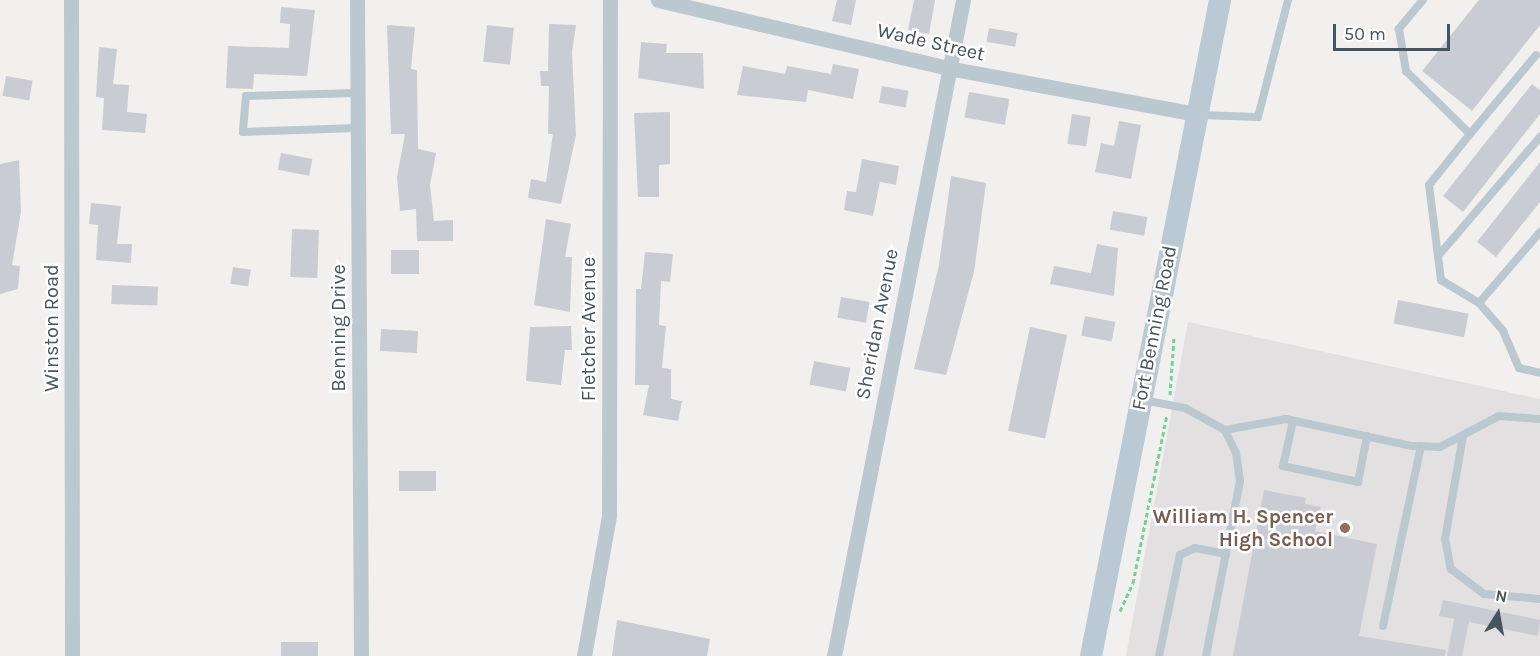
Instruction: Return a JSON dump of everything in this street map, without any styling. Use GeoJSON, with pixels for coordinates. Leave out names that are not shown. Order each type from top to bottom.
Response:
{"type":"FeatureCollection","features":[{"type":"Feature","properties":{"kind":"street","name":"Winston Road"},"geometry":{"type":"LineString","coordinates":[[71,0],[72,656]]}},
{"type":"Feature","properties":{"kind":"street","name":"Benning Drive"},"geometry":{"type":"LineString","coordinates":[[357,0],[361,656]]}},
{"type":"Feature","properties":{"kind":"street","name":"Fletcher Avenue"},"geometry":{"type":"LineString","coordinates":[[584,656],[609,516],[610,0]]}},
{"type":"Feature","properties":{"kind":"street","name":"Wade Street"},"geometry":{"type":"LineString","coordinates":[[658,0],[948,68],[1196,114]]}},
{"type":"Feature","properties":{"kind":"street","name":"Sheridan Avenue"},"geometry":{"type":"LineString","coordinates":[[834,656],[963,0]]}},
{"type":"Feature","properties":{"kind":"street","name":"Fort Benning Road"},"geometry":{"type":"LineString","coordinates":[[1091,656],[1220,0]]}},
{"type":"Feature","properties":{"kind":"lane"},"geometry":{"type":"LineString","coordinates":[[1196,114],[1258,117],[1288,0]]}},
{"type":"Feature","properties":{"kind":"lane"},"geometry":{"type":"LineString","coordinates":[[1423,0],[1399,29],[1406,71],[1470,134]]}},
{"type":"Feature","properties":{"kind":"lane"},"geometry":{"type":"LineString","coordinates":[[1536,55],[1429,185],[1441,280],[1479,303],[1503,332],[1519,368],[1540,373]]}},
{"type":"Feature","properties":{"kind":"lane"},"geometry":{"type":"LineString","coordinates":[[357,93],[246,96],[243,132],[357,128]]}},
{"type":"Feature","properties":{"kind":"lane"},"geometry":{"type":"LineString","coordinates":[[1438,256],[1540,137]]}},
{"type":"Feature","properties":{"kind":"lane"},"geometry":{"type":"LineString","coordinates":[[1479,303],[1540,232]]}},
{"type":"Feature","properties":{"kind":"lane"},"geometry":{"type":"LineString","coordinates":[[1140,399],[1168,405],[1225,430],[1293,421],[1421,446],[1440,447],[1499,416],[1540,419]]}},
{"type":"Feature","properties":{"kind":"lane"},"geometry":{"type":"LineString","coordinates":[[1293,421],[1283,466],[1358,482],[1367,436]]}},
{"type":"Feature","properties":{"kind":"lane"},"geometry":{"type":"LineString","coordinates":[[1206,656],[1240,481],[1236,453],[1225,430]]}},
{"type":"Feature","properties":{"kind":"lane"},"geometry":{"type":"LineString","coordinates":[[1463,436],[1445,539],[1451,569],[1484,594],[1540,599]]}},
{"type":"Feature","properties":{"kind":"lane"},"geometry":{"type":"LineString","coordinates":[[1383,626],[1421,446]]}},
{"type":"Feature","properties":{"kind":"lane"},"geometry":{"type":"LineString","coordinates":[[1159,656],[1180,555],[1195,548],[1226,555]]}},
{"type":"Feature","properties":{"kind":"path"},"geometry":{"type":"LineString","coordinates":[[1118,614],[1133,583],[1176,368],[1174,326]]}},
{"type":"Feature","properties":{"kind":"shaded area","name":"William H. Spencer High School"},"geometry":{"type":"Polygon","coordinates":[[[1188,322],[1540,399],[1540,656],[1126,656],[1188,322]]]}},
{"type":"Feature","properties":{"kind":"building"},"geometry":{"type":"Polygon","coordinates":[[[837,0],[856,0],[851,25],[832,21],[837,0]]]}},
{"type":"Feature","properties":{"kind":"building"},"geometry":{"type":"Polygon","coordinates":[[[914,0],[935,0],[929,34],[908,30],[914,0]]]}},
{"type":"Feature","properties":{"kind":"building"},"geometry":{"type":"Polygon","coordinates":[[[1479,0],[1540,0],[1540,25],[1472,111],[1422,71],[1479,0]]]}},
{"type":"Feature","properties":{"kind":"building"},"geometry":{"type":"Polygon","coordinates":[[[281,7],[315,10],[307,76],[254,74],[253,89],[226,88],[228,46],[289,48],[290,24],[280,23],[281,7]]]}},
{"type":"Feature","properties":{"kind":"building"},"geometry":{"type":"Polygon","coordinates":[[[549,24],[576,25],[572,52],[576,135],[561,204],[528,198],[531,179],[546,182],[553,134],[548,134],[549,86],[541,86],[540,71],[548,71],[549,24]]]}},
{"type":"Feature","properties":{"kind":"building"},"geometry":{"type":"Polygon","coordinates":[[[387,25],[415,27],[411,69],[417,70],[418,149],[436,153],[430,185],[434,221],[453,220],[453,241],[417,241],[416,209],[400,211],[397,177],[405,134],[391,134],[387,25]]]}},
{"type":"Feature","properties":{"kind":"building"},"geometry":{"type":"Polygon","coordinates":[[[487,25],[514,28],[510,65],[483,62],[487,25]]]}},
{"type":"Feature","properties":{"kind":"building"},"geometry":{"type":"Polygon","coordinates":[[[989,28],[1018,33],[1015,47],[987,42],[989,28]]]}},
{"type":"Feature","properties":{"kind":"building"},"geometry":{"type":"Polygon","coordinates":[[[641,42],[667,44],[666,53],[703,53],[704,89],[638,78],[641,42]]]}},
{"type":"Feature","properties":{"kind":"building"},"geometry":{"type":"Polygon","coordinates":[[[99,47],[117,49],[113,84],[129,85],[127,112],[147,114],[145,133],[102,130],[104,98],[96,97],[99,47]]]}},
{"type":"Feature","properties":{"kind":"building"},"geometry":{"type":"Polygon","coordinates":[[[833,64],[859,69],[853,99],[808,90],[806,102],[737,95],[743,66],[785,74],[787,66],[831,74],[833,64]]]}},
{"type":"Feature","properties":{"kind":"building"},"geometry":{"type":"Polygon","coordinates":[[[6,76],[33,81],[29,100],[3,96],[6,76]]]}},
{"type":"Feature","properties":{"kind":"building"},"geometry":{"type":"Polygon","coordinates":[[[1532,84],[1540,90],[1540,114],[1463,212],[1443,196],[1532,84]]]}},
{"type":"Feature","properties":{"kind":"building"},"geometry":{"type":"Polygon","coordinates":[[[882,86],[909,91],[906,107],[879,103],[882,86]]]}},
{"type":"Feature","properties":{"kind":"building"},"geometry":{"type":"Polygon","coordinates":[[[969,92],[1009,99],[1005,125],[964,118],[969,92]]]}},
{"type":"Feature","properties":{"kind":"building"},"geometry":{"type":"Polygon","coordinates":[[[670,112],[670,164],[659,165],[659,197],[638,197],[634,113],[670,112]]]}},
{"type":"Feature","properties":{"kind":"building"},"geometry":{"type":"Polygon","coordinates":[[[1072,114],[1091,117],[1086,147],[1067,144],[1072,114]]]}},
{"type":"Feature","properties":{"kind":"building"},"geometry":{"type":"Polygon","coordinates":[[[1119,121],[1141,125],[1131,179],[1095,172],[1101,143],[1114,146],[1119,121]]]}},
{"type":"Feature","properties":{"kind":"building"},"geometry":{"type":"Polygon","coordinates":[[[281,153],[312,159],[309,176],[278,170],[281,153]]]}},
{"type":"Feature","properties":{"kind":"building"},"geometry":{"type":"Polygon","coordinates":[[[862,159],[899,166],[896,185],[880,182],[873,216],[844,210],[847,191],[856,192],[862,159]]]}},
{"type":"Feature","properties":{"kind":"building"},"geometry":{"type":"Polygon","coordinates":[[[19,160],[21,212],[12,265],[20,266],[18,289],[0,294],[0,164],[19,160]]]}},
{"type":"Feature","properties":{"kind":"building"},"geometry":{"type":"Polygon","coordinates":[[[1540,162],[1540,202],[1496,257],[1477,242],[1540,162]]]}},
{"type":"Feature","properties":{"kind":"building"},"geometry":{"type":"Polygon","coordinates":[[[951,176],[986,183],[974,272],[946,375],[914,369],[939,265],[951,176]]]}},
{"type":"Feature","properties":{"kind":"building"},"geometry":{"type":"Polygon","coordinates":[[[91,203],[121,206],[117,244],[132,244],[131,263],[96,260],[98,225],[89,224],[91,203]]]}},
{"type":"Feature","properties":{"kind":"building"},"geometry":{"type":"Polygon","coordinates":[[[1113,211],[1147,217],[1144,236],[1110,230],[1113,211]]]}},
{"type":"Feature","properties":{"kind":"building"},"geometry":{"type":"Polygon","coordinates":[[[546,219],[571,224],[565,257],[572,257],[570,312],[534,305],[546,219]]]}},
{"type":"Feature","properties":{"kind":"building"},"geometry":{"type":"Polygon","coordinates":[[[292,229],[319,230],[317,278],[290,277],[292,229]]]}},
{"type":"Feature","properties":{"kind":"building"},"geometry":{"type":"Polygon","coordinates":[[[1097,244],[1118,248],[1114,296],[1050,284],[1054,266],[1091,273],[1097,244]]]}},
{"type":"Feature","properties":{"kind":"building"},"geometry":{"type":"Polygon","coordinates":[[[391,250],[419,250],[419,274],[391,274],[391,250]]]}},
{"type":"Feature","properties":{"kind":"building"},"geometry":{"type":"Polygon","coordinates":[[[645,252],[673,254],[670,282],[661,281],[659,325],[666,326],[662,368],[671,369],[671,399],[682,401],[678,421],[643,415],[649,385],[635,385],[636,289],[641,289],[645,252]]]}},
{"type":"Feature","properties":{"kind":"building"},"geometry":{"type":"Polygon","coordinates":[[[233,267],[251,270],[248,287],[230,284],[233,267]]]}},
{"type":"Feature","properties":{"kind":"building"},"geometry":{"type":"Polygon","coordinates":[[[112,285],[158,287],[157,306],[111,304],[112,285]]]}},
{"type":"Feature","properties":{"kind":"building"},"geometry":{"type":"Polygon","coordinates":[[[841,297],[870,302],[866,323],[837,318],[841,297]]]}},
{"type":"Feature","properties":{"kind":"building"},"geometry":{"type":"Polygon","coordinates":[[[1398,300],[1469,314],[1464,337],[1393,324],[1398,300]]]}},
{"type":"Feature","properties":{"kind":"building"},"geometry":{"type":"Polygon","coordinates":[[[1085,316],[1115,322],[1112,342],[1081,336],[1085,316]]]}},
{"type":"Feature","properties":{"kind":"building"},"geometry":{"type":"Polygon","coordinates":[[[571,326],[572,350],[565,350],[561,385],[526,381],[530,327],[571,326]]]}},
{"type":"Feature","properties":{"kind":"building"},"geometry":{"type":"Polygon","coordinates":[[[1030,327],[1067,335],[1045,439],[1008,431],[1030,327]]]}},
{"type":"Feature","properties":{"kind":"building"},"geometry":{"type":"Polygon","coordinates":[[[381,329],[418,331],[417,353],[380,351],[381,329]]]}},
{"type":"Feature","properties":{"kind":"building"},"geometry":{"type":"Polygon","coordinates":[[[814,361],[850,368],[846,392],[809,385],[814,361]]]}},
{"type":"Feature","properties":{"kind":"building"},"geometry":{"type":"Polygon","coordinates":[[[399,471],[436,471],[436,491],[399,491],[399,471]]]}},
{"type":"Feature","properties":{"kind":"building"},"geometry":{"type":"Polygon","coordinates":[[[1264,490],[1306,498],[1305,504],[1321,507],[1315,531],[1377,544],[1359,636],[1446,650],[1445,656],[1233,656],[1264,490]]]}},
{"type":"Feature","properties":{"kind":"building"},"geometry":{"type":"Polygon","coordinates":[[[1443,600],[1540,620],[1538,636],[1469,622],[1462,656],[1447,656],[1454,619],[1439,616],[1443,600]]]}},
{"type":"Feature","properties":{"kind":"building"},"geometry":{"type":"Polygon","coordinates":[[[617,620],[710,639],[707,656],[612,656],[617,620]]]}},
{"type":"Feature","properties":{"kind":"building"},"geometry":{"type":"Polygon","coordinates":[[[281,642],[318,642],[318,656],[281,656],[281,642]]]}},
{"type":"Feature","properties":{"kind":"place","name":"William H. Spencer High School"},"geometry":{"type":"Point","coordinates":[1345,528]}}]}
